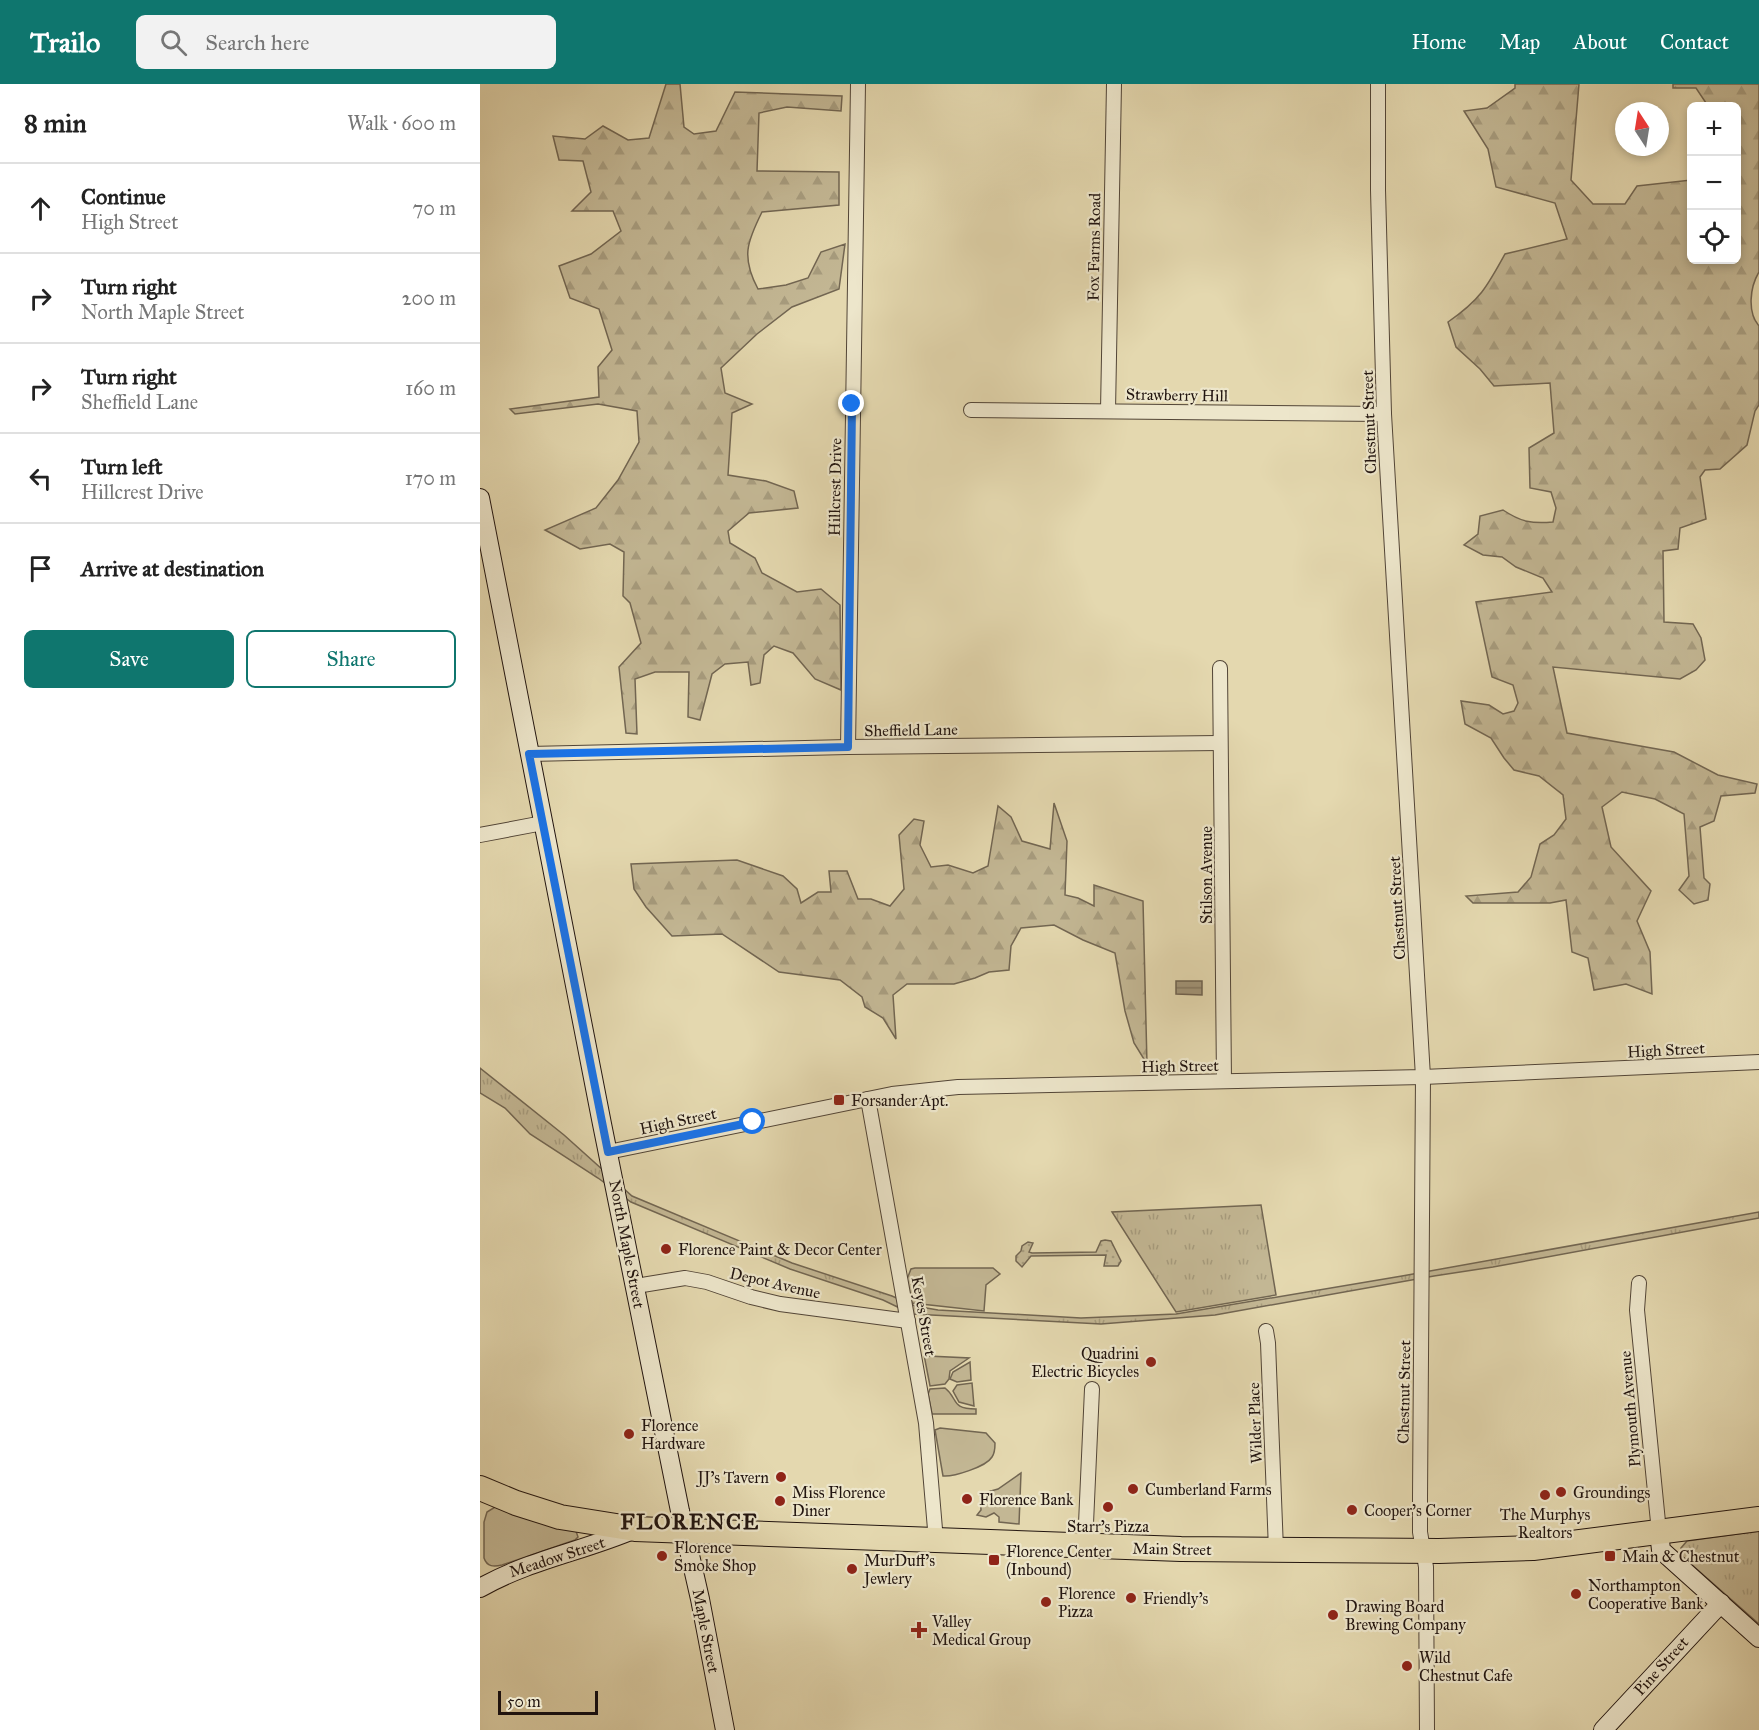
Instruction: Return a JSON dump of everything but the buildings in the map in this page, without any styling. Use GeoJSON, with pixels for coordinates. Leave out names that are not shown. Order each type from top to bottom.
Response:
{"type":"FeatureCollection","features":[{"type":"Feature","properties":{"kind":"highway","name":"Main Street"},"geometry":{"type":"LineString","coordinates":[[480,1488],[516,1503],[560,1517],[635,1529],[1085,1546],[1424,1551],[1533,1548],[1759,1520]]}},
{"type":"Feature","properties":{"kind":"main road","name":"North Maple Street"},"geometry":{"type":"LineString","coordinates":[[480,498],[685,1532]]}},
{"type":"Feature","properties":{"kind":"main road","name":"Meadow Street"},"geometry":{"type":"LineString","coordinates":[[480,1588],[504,1575],[551,1557],[599,1544],[635,1529]]}},
{"type":"Feature","properties":{"kind":"main road","name":"Maple Street"},"geometry":{"type":"LineString","coordinates":[[685,1532],[725,1730]]}},
{"type":"Feature","properties":{"kind":"main road"},"geometry":{"type":"LineString","coordinates":[[1659,1532],[1661,1550],[1759,1638]]}},
{"type":"Feature","properties":{"kind":"main road","name":"Pine Street"},"geometry":{"type":"LineString","coordinates":[[1603,1730],[1721,1603]]}},
{"type":"Feature","properties":{"kind":"street","name":"Hillcrest Drive"},"geometry":{"type":"LineString","coordinates":[[848,747],[858,84]]}},
{"type":"Feature","properties":{"kind":"street","name":"Fox Farms Road"},"geometry":{"type":"LineString","coordinates":[[1108,411],[1114,84]]}},
{"type":"Feature","properties":{"kind":"street","name":"Chestnut Street"},"geometry":{"type":"LineString","coordinates":[[1378,84],[1378,190],[1384,414],[1423,1077],[1420,1532],[1424,1551],[1427,1730]]}},
{"type":"Feature","properties":{"kind":"street","name":"Strawberry Hill"},"geometry":{"type":"LineString","coordinates":[[971,410],[1384,414]]}},
{"type":"Feature","properties":{"kind":"street","name":"Stilson Avenue"},"geometry":{"type":"LineString","coordinates":[[1220,668],[1224,1081]]}},
{"type":"Feature","properties":{"kind":"street","name":"Sheffield Lane"},"geometry":{"type":"LineString","coordinates":[[529,754],[848,747],[1220,743]]}},
{"type":"Feature","properties":{"kind":"street"},"geometry":{"type":"LineString","coordinates":[[480,836],[543,823]]}},
{"type":"Feature","properties":{"kind":"street","name":"High Street"},"geometry":{"type":"LineString","coordinates":[[608,1152],[868,1099],[958,1087],[1423,1077],[1759,1062]]}},
{"type":"Feature","properties":{"kind":"street","name":"Keyes Street"},"geometry":{"type":"LineString","coordinates":[[868,1099],[929,1442],[936,1541]]}},
{"type":"Feature","properties":{"kind":"street","name":"Depot Avenue"},"geometry":{"type":"LineString","coordinates":[[636,1286],[685,1278],[707,1282],[780,1304],[908,1321]]}},
{"type":"Feature","properties":{"kind":"street","name":"Plymouth Avenue"},"geometry":{"type":"LineString","coordinates":[[1639,1283],[1637,1310],[1659,1532]]}},
{"type":"Feature","properties":{"kind":"street","name":"Wilder Place"},"geometry":{"type":"LineString","coordinates":[[1266,1331],[1269,1355],[1276,1550]]}},
{"type":"Feature","properties":{"kind":"street"},"geometry":{"type":"LineString","coordinates":[[1085,1546],[1092,1389]]}},
{"type":"Feature","properties":{"kind":"green space"},"geometry":{"type":"Polygon","coordinates":[[[666,84],[680,84],[684,127],[694,134],[716,131],[735,92],[842,96],[841,111],[787,107],[759,113],[757,171],[839,172],[839,205],[762,212],[748,250],[749,268],[758,289],[786,285],[808,278],[821,252],[845,244],[839,289],[792,307],[757,334],[721,368],[725,393],[752,404],[732,413],[728,475],[766,481],[794,491],[798,508],[749,513],[728,531],[730,543],[755,558],[762,573],[797,592],[821,589],[840,605],[841,690],[815,679],[793,653],[774,646],[764,655],[760,683],[751,685],[748,662],[725,664],[712,674],[700,720],[688,717],[689,672],[655,672],[635,679],[637,734],[626,733],[619,667],[641,643],[630,603],[623,596],[624,552],[610,544],[580,549],[545,530],[596,508],[618,480],[639,442],[637,411],[598,404],[515,414],[510,409],[599,397],[598,367],[612,350],[599,309],[570,298],[559,266],[591,254],[621,231],[613,211],[572,211],[591,192],[583,161],[559,160],[553,136],[585,139],[603,126],[628,140],[649,138],[666,84]]]}},
{"type":"Feature","properties":{"kind":"green space"},"geometry":{"type":"Polygon","coordinates":[[[1515,84],[1579,84],[1571,180],[1593,204],[1625,204],[1637,186],[1687,180],[1687,264],[1741,264],[1741,102],[1705,102],[1696,88],[1673,88],[1673,84],[1759,84],[1759,272],[1754,285],[1751,307],[1759,326],[1759,405],[1755,411],[1747,445],[1720,469],[1705,470],[1700,477],[1706,519],[1680,528],[1678,549],[1663,551],[1664,622],[1693,624],[1701,638],[1705,660],[1696,670],[1680,679],[1553,667],[1567,733],[1674,752],[1718,775],[1757,784],[1755,793],[1721,796],[1714,821],[1700,827],[1704,878],[1710,884],[1708,900],[1694,904],[1679,890],[1689,876],[1684,814],[1655,799],[1622,792],[1602,807],[1611,847],[1651,891],[1637,921],[1650,952],[1652,994],[1626,984],[1594,990],[1588,958],[1572,952],[1566,900],[1550,903],[1473,903],[1466,896],[1518,892],[1531,877],[1540,844],[1554,835],[1566,819],[1563,795],[1539,776],[1514,770],[1491,738],[1465,724],[1461,701],[1489,705],[1503,714],[1514,711],[1518,703],[1513,685],[1492,677],[1476,602],[1552,592],[1543,578],[1516,567],[1502,557],[1483,555],[1464,545],[1478,534],[1480,516],[1503,510],[1527,521],[1553,522],[1556,508],[1551,492],[1530,488],[1529,448],[1554,433],[1550,383],[1494,386],[1480,369],[1456,347],[1448,322],[1468,307],[1482,292],[1505,254],[1567,239],[1555,203],[1496,187],[1488,149],[1464,111],[1487,108],[1515,88],[1515,84]]]}},
{"type":"Feature","properties":{"kind":"green space"},"geometry":{"type":"Polygon","coordinates":[[[1054,803],[1067,841],[1065,895],[1078,898],[1094,906],[1094,885],[1143,901],[1147,1064],[1134,1043],[1125,1011],[1115,953],[1054,925],[1021,928],[1011,946],[1009,970],[989,972],[954,984],[907,984],[893,995],[896,1039],[883,1018],[865,1007],[862,997],[840,980],[779,972],[722,934],[672,936],[646,907],[634,889],[631,864],[737,860],[783,876],[797,889],[801,903],[818,892],[831,892],[829,871],[847,871],[858,899],[871,899],[890,906],[904,889],[899,835],[914,819],[924,821],[920,845],[931,867],[948,865],[973,873],[988,866],[998,806],[1011,817],[1022,841],[1050,849],[1054,803]]]}},
{"type":"Feature","properties":{"kind":"green space"},"geometry":{"type":"Polygon","coordinates":[[[480,1068],[564,1135],[632,1196],[792,1263],[892,1296],[915,1306],[938,1310],[1081,1318],[1176,1314],[1759,1212],[1759,1218],[1215,1315],[1101,1324],[912,1314],[883,1300],[790,1269],[631,1202],[530,1134],[505,1108],[480,1093],[480,1068]]]}},
{"type":"Feature","properties":{"kind":"green space"},"geometry":{"type":"Polygon","coordinates":[[[1261,1205],[1276,1295],[1176,1312],[1112,1212],[1261,1205]]]}},
{"type":"Feature","properties":{"kind":"green space"},"geometry":{"type":"Polygon","coordinates":[[[1101,1241],[1111,1241],[1121,1261],[1118,1266],[1104,1266],[1106,1255],[1031,1256],[1022,1267],[1016,1261],[1016,1256],[1022,1246],[1028,1242],[1033,1243],[1029,1252],[1032,1253],[1096,1252],[1101,1241]]]}},
{"type":"Feature","properties":{"kind":"green space"},"geometry":{"type":"Polygon","coordinates":[[[993,1268],[1000,1274],[986,1285],[984,1311],[912,1303],[907,1279],[911,1269],[993,1268]]]}},
{"type":"Feature","properties":{"kind":"green space"},"geometry":{"type":"Polygon","coordinates":[[[927,1352],[928,1356],[969,1358],[950,1371],[949,1379],[945,1384],[930,1386],[924,1355],[927,1352]]]}},
{"type":"Feature","properties":{"kind":"green space"},"geometry":{"type":"Polygon","coordinates":[[[970,1362],[971,1380],[957,1382],[950,1379],[953,1372],[970,1362]]]}},
{"type":"Feature","properties":{"kind":"green space"},"geometry":{"type":"Polygon","coordinates":[[[972,1383],[974,1406],[959,1402],[953,1391],[957,1385],[972,1383]]]}},
{"type":"Feature","properties":{"kind":"green space"},"geometry":{"type":"Polygon","coordinates":[[[945,1388],[958,1405],[976,1409],[976,1414],[932,1414],[928,1394],[930,1389],[945,1388]]]}},
{"type":"Feature","properties":{"kind":"green space"},"geometry":{"type":"Polygon","coordinates":[[[940,1428],[986,1433],[995,1443],[993,1455],[989,1461],[976,1468],[943,1476],[935,1430],[940,1428]]]}},
{"type":"Feature","properties":{"kind":"green space"},"geometry":{"type":"Polygon","coordinates":[[[1021,1473],[1019,1524],[999,1522],[999,1517],[994,1513],[986,1517],[977,1515],[981,1510],[980,1494],[998,1489],[1021,1473]]]}},
{"type":"Feature","properties":{"kind":"green space"},"geometry":{"type":"Polygon","coordinates":[[[495,1507],[576,1531],[578,1537],[502,1565],[491,1566],[484,1558],[484,1522],[487,1512],[495,1507]]]}},
{"type":"Feature","properties":{"kind":"green space"},"geometry":{"type":"Polygon","coordinates":[[[1759,1531],[1759,1624],[1683,1557],[1681,1548],[1687,1541],[1759,1531]]]}},
{"type":"Feature","properties":{"kind":"shaded area"},"geometry":{"type":"Polygon","coordinates":[[[1176,981],[1202,981],[1202,995],[1176,994],[1176,981]]]}},
{"type":"Feature","properties":{"kind":"place","name":"Forsander Apt."},"geometry":{"type":"Point","coordinates":[839,1100]}},
{"type":"Feature","properties":{"kind":"place","name":"Florence Paint & Decor Center"},"geometry":{"type":"Point","coordinates":[666,1249]}},
{"type":"Feature","properties":{"kind":"place","name":"Quadrini Electric Bicycles"},"geometry":{"type":"Point","coordinates":[1151,1362]}},
{"type":"Feature","properties":{"kind":"place","name":"Florence Hardware"},"geometry":{"type":"Point","coordinates":[629,1434]}},
{"type":"Feature","properties":{"kind":"place","name":"JJ's Tavern"},"geometry":{"type":"Point","coordinates":[781,1477]}},
{"type":"Feature","properties":{"kind":"place","name":"Cumberland Farms"},"geometry":{"type":"Point","coordinates":[1133,1489]}},
{"type":"Feature","properties":{"kind":"place","name":"Groundings"},"geometry":{"type":"Point","coordinates":[1561,1492]}},
{"type":"Feature","properties":{"kind":"place","name":"The Murphys Realtors"},"geometry":{"type":"Point","coordinates":[1545,1495]}},
{"type":"Feature","properties":{"kind":"place","name":"Florence Bank"},"geometry":{"type":"Point","coordinates":[967,1499]}},
{"type":"Feature","properties":{"kind":"place","name":"Miss Florence Diner"},"geometry":{"type":"Point","coordinates":[780,1501]}},
{"type":"Feature","properties":{"kind":"place","name":"Starr's Pizza"},"geometry":{"type":"Point","coordinates":[1108,1507]}},
{"type":"Feature","properties":{"kind":"place","name":"Cooper's Corner"},"geometry":{"type":"Point","coordinates":[1352,1510]}},
{"type":"Feature","properties":{"kind":"place","name":"Florence Smoke Shop"},"geometry":{"type":"Point","coordinates":[662,1556]}},
{"type":"Feature","properties":{"kind":"place","name":"Main & Chestnut"},"geometry":{"type":"Point","coordinates":[1610,1556]}},
{"type":"Feature","properties":{"kind":"place","name":"Florence Center (Inbound)"},"geometry":{"type":"Point","coordinates":[994,1560]}},
{"type":"Feature","properties":{"kind":"place","name":"MurDuff's Jewlery"},"geometry":{"type":"Point","coordinates":[852,1569]}},
{"type":"Feature","properties":{"kind":"place","name":"Northampton Cooperative Bank"},"geometry":{"type":"Point","coordinates":[1576,1594]}},
{"type":"Feature","properties":{"kind":"place","name":"Friendly's"},"geometry":{"type":"Point","coordinates":[1131,1598]}},
{"type":"Feature","properties":{"kind":"place","name":"Florence Pizza"},"geometry":{"type":"Point","coordinates":[1046,1602]}},
{"type":"Feature","properties":{"kind":"place","name":"Drawing Board Brewing Company"},"geometry":{"type":"Point","coordinates":[1333,1615]}},
{"type":"Feature","properties":{"kind":"place","name":"Valley Medical Group"},"geometry":{"type":"Point","coordinates":[919,1630]}},
{"type":"Feature","properties":{"kind":"place","name":"Wild Chestnut Cafe"},"geometry":{"type":"Point","coordinates":[1407,1666]}},
{"type":"Feature","properties":{"kind":"district","name":"FLORENCE"},"geometry":{"type":"Point","coordinates":[690,1521]}},
{"type":"Feature","properties":{"kind":"route"},"geometry":{"type":"LineString","coordinates":[[753,1122],[608,1152],[529,754],[848,747],[852,404]]}}]}
